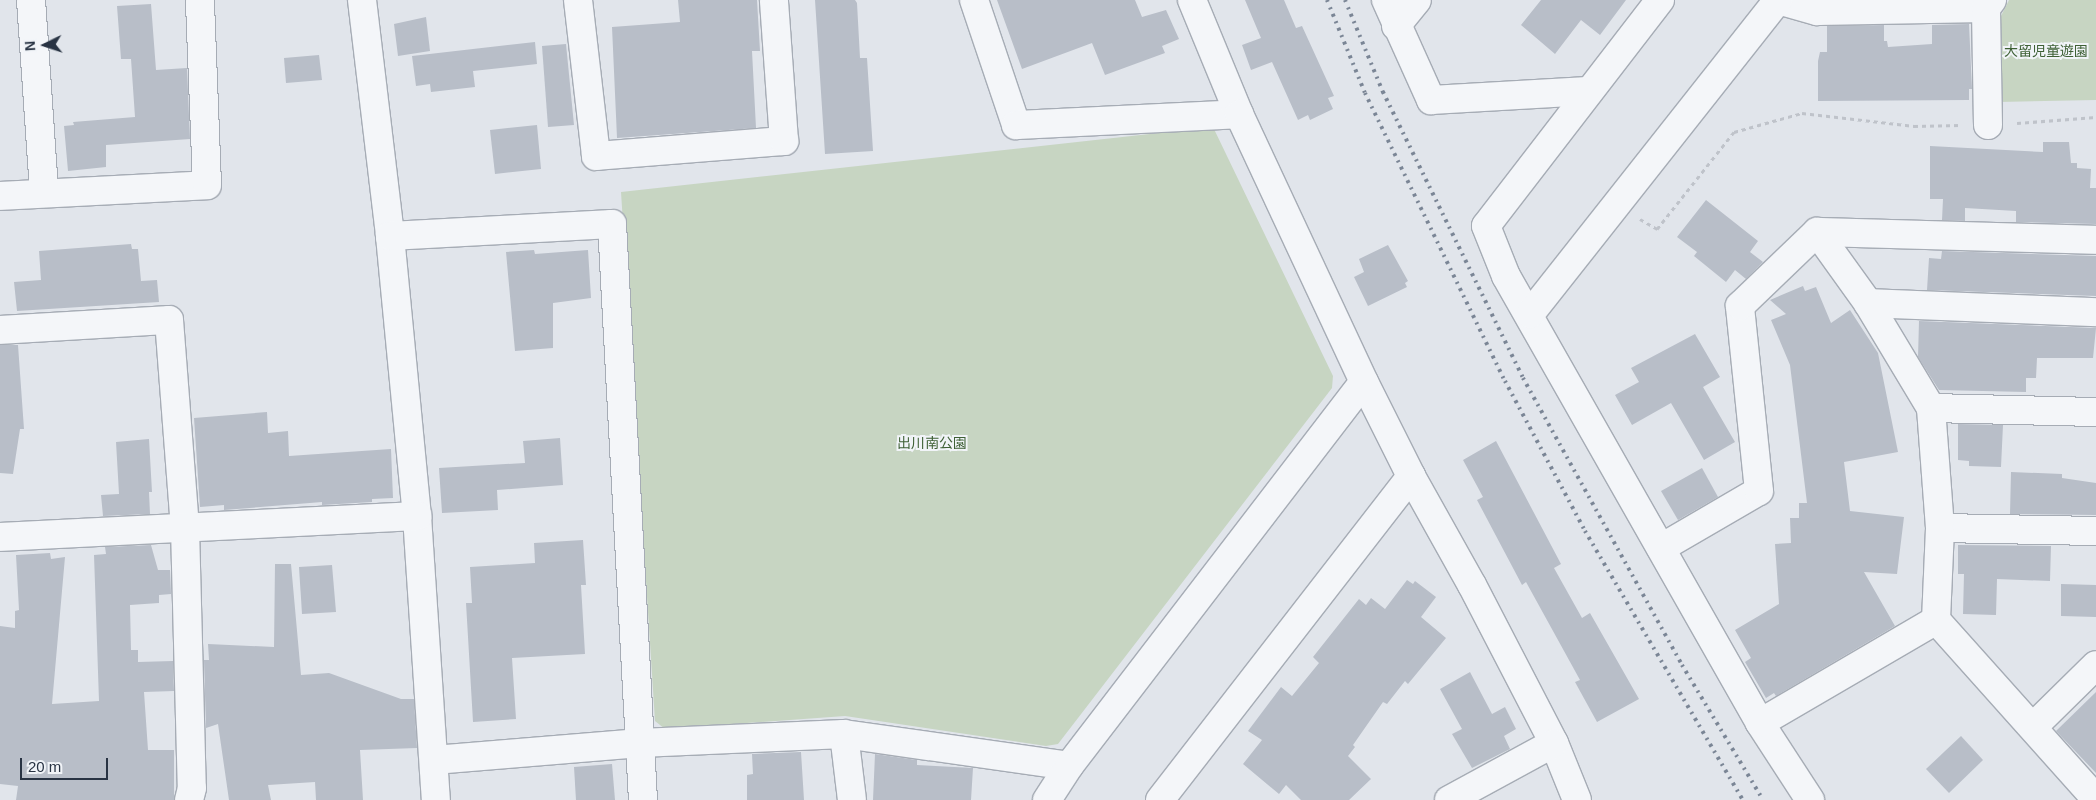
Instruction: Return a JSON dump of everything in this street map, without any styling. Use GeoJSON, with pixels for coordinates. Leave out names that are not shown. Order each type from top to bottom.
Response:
{"type":"FeatureCollection","features":[{"type":"Feature","properties":{"kind":"street"},"geometry":{"type":"LineString","coordinates":[[30,0],[44,194]]}},
{"type":"Feature","properties":{"kind":"street"},"geometry":{"type":"LineString","coordinates":[[0,196],[207,185],[200,0]]}},
{"type":"Feature","properties":{"kind":"street"},"geometry":{"type":"LineString","coordinates":[[362,0],[390,236],[417,516],[436,800]]}},
{"type":"Feature","properties":{"kind":"street"},"geometry":{"type":"LineString","coordinates":[[578,0],[596,156],[784,141],[774,0]]}},
{"type":"Feature","properties":{"kind":"street"},"geometry":{"type":"LineString","coordinates":[[974,0],[1016,125],[1239,114]]}},
{"type":"Feature","properties":{"kind":"street"},"geometry":{"type":"LineString","coordinates":[[1192,0],[1239,114],[1364,382],[1410,476],[1472,585],[1554,744],[1577,800]]}},
{"type":"Feature","properties":{"kind":"street"},"geometry":{"type":"LineString","coordinates":[[1386,0],[1396,26],[1431,100],[1588,91]]}},
{"type":"Feature","properties":{"kind":"street"},"geometry":{"type":"LineString","coordinates":[[1396,26],[1417,0]]}},
{"type":"Feature","properties":{"kind":"street"},"geometry":{"type":"LineString","coordinates":[[1660,0],[1588,91],[1486,226],[1506,276],[1530,314],[1760,724],[1810,800]]}},
{"type":"Feature","properties":{"kind":"street"},"geometry":{"type":"LineString","coordinates":[[1530,314],[1778,0],[1817,11],[1989,4],[1988,125]]}},
{"type":"Feature","properties":{"kind":"street"},"geometry":{"type":"LineString","coordinates":[[390,236],[612,224],[643,800]]}},
{"type":"Feature","properties":{"kind":"street"},"geometry":{"type":"LineString","coordinates":[[1661,548],[1759,491],[1740,306],[1817,232],[2096,240]]}},
{"type":"Feature","properties":{"kind":"street"},"geometry":{"type":"LineString","coordinates":[[1817,232],[1868,303],[1931,408],[1940,528],[1936,620],[2096,799]]}},
{"type":"Feature","properties":{"kind":"street"},"geometry":{"type":"LineString","coordinates":[[1868,303],[2096,312]]}},
{"type":"Feature","properties":{"kind":"street"},"geometry":{"type":"LineString","coordinates":[[0,330],[169,320],[185,528],[192,788],[189,800]]}},
{"type":"Feature","properties":{"kind":"street"},"geometry":{"type":"LineString","coordinates":[[1047,800],[1069,766],[1364,382]]}},
{"type":"Feature","properties":{"kind":"street"},"geometry":{"type":"LineString","coordinates":[[1931,408],[2096,412]]}},
{"type":"Feature","properties":{"kind":"street"},"geometry":{"type":"LineString","coordinates":[[1160,800],[1410,476]]}},
{"type":"Feature","properties":{"kind":"street"},"geometry":{"type":"LineString","coordinates":[[0,537],[417,516]]}},
{"type":"Feature","properties":{"kind":"street"},"geometry":{"type":"LineString","coordinates":[[1940,528],[2096,531]]}},
{"type":"Feature","properties":{"kind":"street"},"geometry":{"type":"LineString","coordinates":[[1760,724],[1936,620]]}},
{"type":"Feature","properties":{"kind":"street"},"geometry":{"type":"LineString","coordinates":[[2033,728],[2096,665]]}},
{"type":"Feature","properties":{"kind":"street"},"geometry":{"type":"LineString","coordinates":[[434,760],[640,743],[844,734],[1069,766]]}},
{"type":"Feature","properties":{"kind":"street"},"geometry":{"type":"LineString","coordinates":[[844,734],[852,800]]}},
{"type":"Feature","properties":{"kind":"street"},"geometry":{"type":"LineString","coordinates":[[1449,800],[1554,744]]}},
{"type":"Feature","properties":{"kind":"path"},"geometry":{"type":"LineString","coordinates":[[1616,206],[1657,229],[1734,132],[1802,112],[1914,126],[1988,125],[2096,116]]}},
{"type":"Feature","properties":{"kind":"green space","name":"大留児童遊園"},"geometry":{"type":"Polygon","coordinates":[[[2009,0],[2096,0],[2096,100],[1998,102],[1996,26],[2009,0]]]}},
{"type":"Feature","properties":{"kind":"green space","name":"出川南公園"},"geometry":{"type":"Polygon","coordinates":[[[1213,127],[1333,376],[1332,388],[1058,744],[1046,746],[845,716],[665,729],[655,721],[621,192],[1213,127]]]}},
{"type":"Feature","properties":{"kind":"building"},"geometry":{"type":"Polygon","coordinates":[[[678,0],[757,0],[760,51],[752,51],[756,128],[617,138],[612,27],[680,22],[678,0]]]}},
{"type":"Feature","properties":{"kind":"building"},"geometry":{"type":"Polygon","coordinates":[[[815,0],[855,0],[857,3],[860,58],[867,58],[873,151],[825,154],[815,0]]]}},
{"type":"Feature","properties":{"kind":"building"},"geometry":{"type":"Polygon","coordinates":[[[997,0],[1135,0],[1142,17],[1166,10],[1179,39],[1162,46],[1165,53],[1105,75],[1092,43],[1022,69],[997,0]]]}},
{"type":"Feature","properties":{"kind":"building"},"geometry":{"type":"Polygon","coordinates":[[[1245,0],[1284,0],[1296,28],[1302,26],[1334,96],[1328,98],[1333,109],[1310,120],[1308,115],[1298,120],[1272,62],[1251,70],[1242,45],[1261,38],[1245,0]]]}},
{"type":"Feature","properties":{"kind":"building"},"geometry":{"type":"Polygon","coordinates":[[[1541,0],[1626,0],[1600,35],[1581,20],[1555,54],[1521,25],[1541,0]]]}},
{"type":"Feature","properties":{"kind":"building"},"geometry":{"type":"Polygon","coordinates":[[[151,4],[156,70],[187,68],[190,139],[106,145],[106,167],[68,171],[64,126],[74,125],[73,122],[135,117],[131,59],[121,59],[117,6],[151,4]]]}},
{"type":"Feature","properties":{"kind":"building"},"geometry":{"type":"Polygon","coordinates":[[[426,17],[430,51],[398,56],[394,24],[426,17]]]}},
{"type":"Feature","properties":{"kind":"building"},"geometry":{"type":"Polygon","coordinates":[[[1969,24],[1972,89],[1969,89],[1969,100],[1818,101],[1818,61],[1820,52],[1827,52],[1827,26],[1884,25],[1884,41],[1887,41],[1888,47],[1932,44],[1932,25],[1969,24]]]}},
{"type":"Feature","properties":{"kind":"building"},"geometry":{"type":"Polygon","coordinates":[[[535,42],[537,64],[473,71],[475,87],[431,92],[430,84],[416,86],[412,56],[535,42]]]}},
{"type":"Feature","properties":{"kind":"building"},"geometry":{"type":"Polygon","coordinates":[[[566,44],[574,125],[548,127],[542,46],[566,44]]]}},
{"type":"Feature","properties":{"kind":"building"},"geometry":{"type":"Polygon","coordinates":[[[319,55],[322,80],[286,83],[284,58],[319,55]]]}},
{"type":"Feature","properties":{"kind":"building"},"geometry":{"type":"Polygon","coordinates":[[[537,125],[541,169],[495,174],[490,130],[537,125]]]}},
{"type":"Feature","properties":{"kind":"building"},"geometry":{"type":"Polygon","coordinates":[[[2043,142],[2069,142],[2071,163],[2077,163],[2077,168],[2091,169],[2090,188],[2096,188],[2096,224],[2016,222],[2016,211],[1965,208],[1965,221],[1942,220],[1943,199],[1930,199],[1930,146],[2043,152],[2043,142]]]}},
{"type":"Feature","properties":{"kind":"building"},"geometry":{"type":"Polygon","coordinates":[[[1706,200],[1758,241],[1750,252],[1763,262],[1746,279],[1735,270],[1726,282],[1694,256],[1697,252],[1677,237],[1706,200]]]}},
{"type":"Feature","properties":{"kind":"building"},"geometry":{"type":"Polygon","coordinates":[[[131,244],[132,249],[138,249],[141,281],[157,280],[159,302],[17,311],[14,282],[41,280],[39,251],[131,244]]]}},
{"type":"Feature","properties":{"kind":"building"},"geometry":{"type":"Polygon","coordinates":[[[1388,245],[1408,281],[1405,283],[1407,287],[1368,306],[1354,277],[1364,272],[1359,259],[1388,245]]]}},
{"type":"Feature","properties":{"kind":"building"},"geometry":{"type":"Polygon","coordinates":[[[534,250],[535,254],[588,250],[591,298],[553,303],[553,348],[515,351],[506,252],[534,250]]]}},
{"type":"Feature","properties":{"kind":"building"},"geometry":{"type":"Polygon","coordinates":[[[1942,251],[2096,256],[2096,296],[1927,290],[1929,258],[1941,259],[1942,251]]]}},
{"type":"Feature","properties":{"kind":"building"},"geometry":{"type":"Polygon","coordinates":[[[1803,286],[1805,291],[1816,287],[1831,323],[1850,310],[1878,353],[1898,452],[1844,462],[1850,511],[1904,517],[1897,574],[1864,572],[1895,626],[1776,696],[1774,693],[1766,698],[1745,662],[1751,658],[1735,630],[1779,604],[1775,544],[1791,543],[1790,518],[1799,518],[1799,503],[1807,503],[1790,365],[1771,320],[1786,314],[1770,300],[1803,286]]]}},
{"type":"Feature","properties":{"kind":"building"},"geometry":{"type":"Polygon","coordinates":[[[1919,321],[2096,328],[2093,358],[2037,358],[2036,378],[2026,378],[2026,392],[1939,390],[1918,357],[1919,321]]]}},
{"type":"Feature","properties":{"kind":"building"},"geometry":{"type":"Polygon","coordinates":[[[1695,334],[1720,377],[1703,387],[1735,442],[1704,460],[1671,403],[1632,425],[1615,395],[1639,382],[1631,368],[1695,334]]]}},
{"type":"Feature","properties":{"kind":"building"},"geometry":{"type":"Polygon","coordinates":[[[0,345],[18,345],[24,429],[20,429],[13,474],[0,473],[0,345]]]}},
{"type":"Feature","properties":{"kind":"building"},"geometry":{"type":"Polygon","coordinates":[[[267,412],[268,433],[288,431],[289,456],[391,449],[393,498],[372,499],[372,502],[322,505],[322,502],[224,510],[224,505],[200,507],[194,418],[267,412]]]}},
{"type":"Feature","properties":{"kind":"building"},"geometry":{"type":"Polygon","coordinates":[[[1958,424],[2003,425],[2001,467],[1969,466],[1969,461],[1958,460],[1958,424]]]}},
{"type":"Feature","properties":{"kind":"building"},"geometry":{"type":"Polygon","coordinates":[[[560,438],[563,485],[497,490],[498,510],[442,513],[439,468],[525,463],[523,441],[560,438]]]}},
{"type":"Feature","properties":{"kind":"building"},"geometry":{"type":"Polygon","coordinates":[[[149,439],[152,492],[149,492],[150,514],[103,516],[101,495],[119,494],[116,442],[149,439]]]}},
{"type":"Feature","properties":{"kind":"building"},"geometry":{"type":"Polygon","coordinates":[[[1496,441],[1561,564],[1554,568],[1582,618],[1590,613],[1639,699],[1597,722],[1575,682],[1580,680],[1526,582],[1522,585],[1477,500],[1483,497],[1463,460],[1496,441]]]}},
{"type":"Feature","properties":{"kind":"building"},"geometry":{"type":"Polygon","coordinates":[[[1702,468],[1718,497],[1678,520],[1661,491],[1702,468]]]}},
{"type":"Feature","properties":{"kind":"building"},"geometry":{"type":"Polygon","coordinates":[[[2011,472],[2062,474],[2062,478],[2096,483],[2096,515],[2010,514],[2011,472]]]}},
{"type":"Feature","properties":{"kind":"building"},"geometry":{"type":"Polygon","coordinates":[[[583,540],[586,585],[581,585],[585,654],[512,658],[516,719],[473,722],[466,603],[472,603],[470,567],[535,563],[534,543],[583,540]]]}},
{"type":"Feature","properties":{"kind":"building"},"geometry":{"type":"Polygon","coordinates":[[[151,545],[158,570],[170,570],[171,594],[159,595],[159,603],[130,605],[131,650],[138,650],[138,662],[173,661],[174,691],[144,692],[148,750],[174,750],[174,800],[16,800],[18,786],[0,784],[0,626],[15,628],[15,611],[19,610],[16,555],[50,553],[51,559],[65,557],[52,704],[99,701],[94,555],[106,554],[105,547],[151,545]]]}},
{"type":"Feature","properties":{"kind":"building"},"geometry":{"type":"Polygon","coordinates":[[[1958,545],[2051,546],[2050,581],[1997,579],[1996,615],[1963,614],[1964,574],[1958,574],[1958,545]]]}},
{"type":"Feature","properties":{"kind":"building"},"geometry":{"type":"Polygon","coordinates":[[[275,564],[291,564],[301,675],[329,673],[401,699],[414,699],[417,748],[360,750],[363,800],[316,800],[315,782],[268,785],[271,800],[229,800],[218,724],[206,728],[204,660],[209,660],[208,644],[274,647],[275,564]]]}},
{"type":"Feature","properties":{"kind":"building"},"geometry":{"type":"Polygon","coordinates":[[[332,565],[336,612],[302,614],[299,567],[332,565]]]}},
{"type":"Feature","properties":{"kind":"building"},"geometry":{"type":"Polygon","coordinates":[[[1407,580],[1413,584],[1415,581],[1436,597],[1421,617],[1446,638],[1408,684],[1405,681],[1387,704],[1383,702],[1353,745],[1355,747],[1348,756],[1371,779],[1349,800],[1301,800],[1286,785],[1279,794],[1243,764],[1262,740],[1248,731],[1281,687],[1292,696],[1319,663],[1313,657],[1359,599],[1366,605],[1371,598],[1385,609],[1407,580]]]}},
{"type":"Feature","properties":{"kind":"building"},"geometry":{"type":"Polygon","coordinates":[[[2061,584],[2096,585],[2096,617],[2061,616],[2061,584]]]}},
{"type":"Feature","properties":{"kind":"building"},"geometry":{"type":"Polygon","coordinates":[[[1470,672],[1492,714],[1505,707],[1516,729],[1504,736],[1510,749],[1472,768],[1452,734],[1462,729],[1440,689],[1470,672]]]}},
{"type":"Feature","properties":{"kind":"building"},"geometry":{"type":"Polygon","coordinates":[[[2096,692],[2096,773],[2056,731],[2096,692]]]}},
{"type":"Feature","properties":{"kind":"building"},"geometry":{"type":"Polygon","coordinates":[[[1961,736],[1983,760],[1949,793],[1926,769],[1961,736]]]}},
{"type":"Feature","properties":{"kind":"building"},"geometry":{"type":"Polygon","coordinates":[[[801,752],[804,800],[747,800],[747,775],[753,774],[752,754],[801,752]]]}},
{"type":"Feature","properties":{"kind":"building"},"geometry":{"type":"Polygon","coordinates":[[[875,754],[917,760],[917,765],[973,768],[971,800],[873,800],[875,754]]]}},
{"type":"Feature","properties":{"kind":"building"},"geometry":{"type":"Polygon","coordinates":[[[612,764],[615,800],[576,800],[574,767],[612,764]]]}},
{"type":"Feature","properties":{"kind":"railway"},"geometry":{"type":"LineString","coordinates":[[1327,0],[1365,93],[1505,381],[1585,531],[1743,800]]}},
{"type":"Feature","properties":{"kind":"railway"},"geometry":{"type":"LineString","coordinates":[[1345,0],[1383,92],[1523,378],[1682,665],[1763,800]]}}]}
